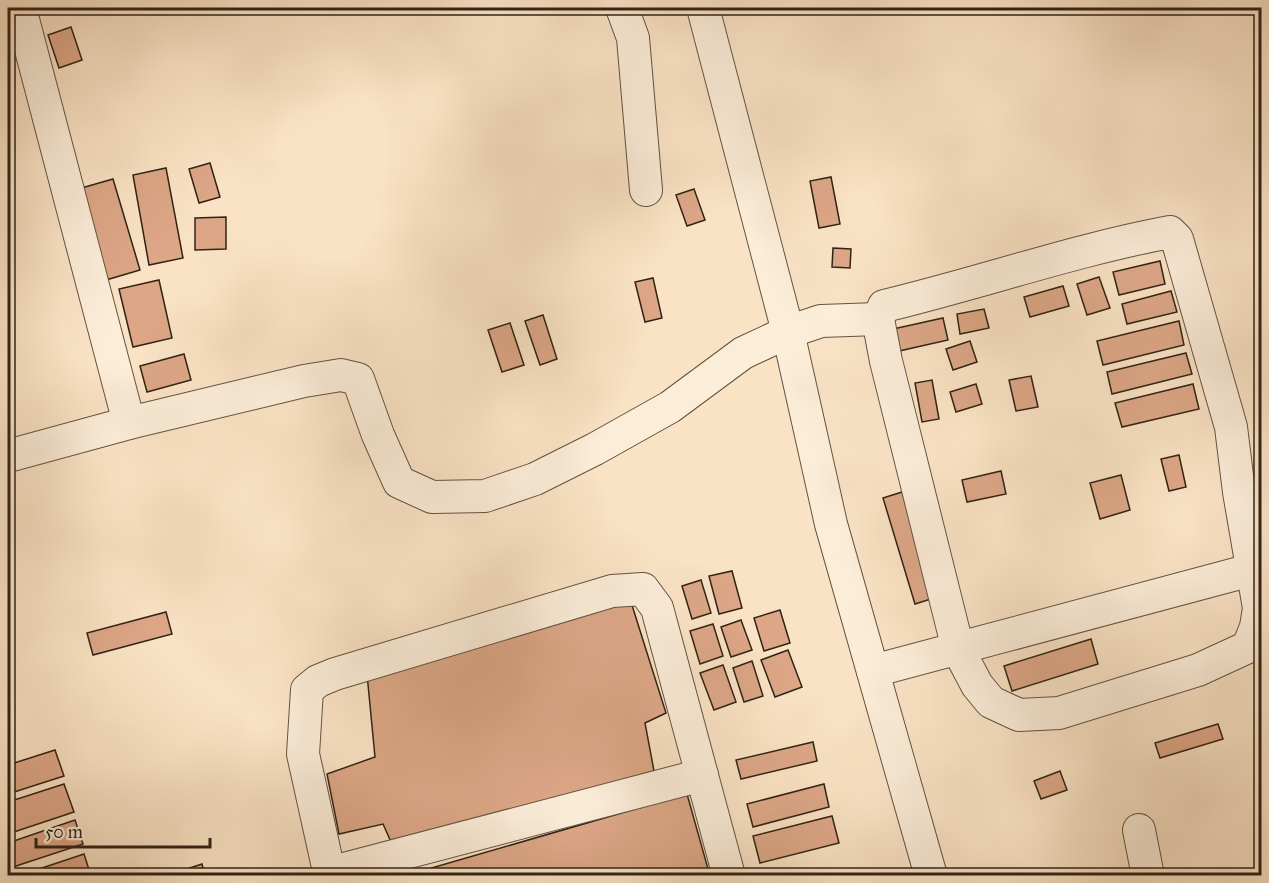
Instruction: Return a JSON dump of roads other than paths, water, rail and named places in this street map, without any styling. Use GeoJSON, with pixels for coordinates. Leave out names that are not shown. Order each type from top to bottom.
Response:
{"type":"FeatureCollection","features":[{"type":"Feature","properties":{"kind":"lane"},"geometry":{"type":"LineString","coordinates":[[20,8],[129,423]]}},
{"type":"Feature","properties":{"kind":"lane"},"geometry":{"type":"LineString","coordinates":[[622,8],[633,38],[646,190]]}},
{"type":"Feature","properties":{"kind":"lane"},"geometry":{"type":"LineString","coordinates":[[703,8],[788,332],[831,524],[931,876]]}},
{"type":"Feature","properties":{"kind":"lane"},"geometry":{"type":"LineString","coordinates":[[1170,232],[1177,239],[1231,427],[1251,570],[1259,608],[1256,627],[1248,647],[1197,670],[1059,713],[1019,715],[991,702],[977,685],[958,649],[886,362],[878,319],[884,306],[1135,239],[1170,232]]}},
{"type":"Feature","properties":{"kind":"lane"},"geometry":{"type":"LineString","coordinates":[[8,456],[129,423],[304,381],[341,375],[358,379],[378,435],[399,482],[432,497],[485,496],[535,479],[595,449],[670,407],[743,353],[788,332],[821,321],[878,319]]}},
{"type":"Feature","properties":{"kind":"lane"},"geometry":{"type":"LineString","coordinates":[[873,671],[1251,570]]}},
{"type":"Feature","properties":{"kind":"lane"},"geometry":{"type":"LineString","coordinates":[[702,775],[330,874],[303,754],[307,690],[318,681],[335,674],[612,591],[643,589],[657,608],[702,775],[729,876]]}},
{"type":"Feature","properties":{"kind":"lane"},"geometry":{"type":"LineString","coordinates":[[1139,830],[1148,876]]}}]}
